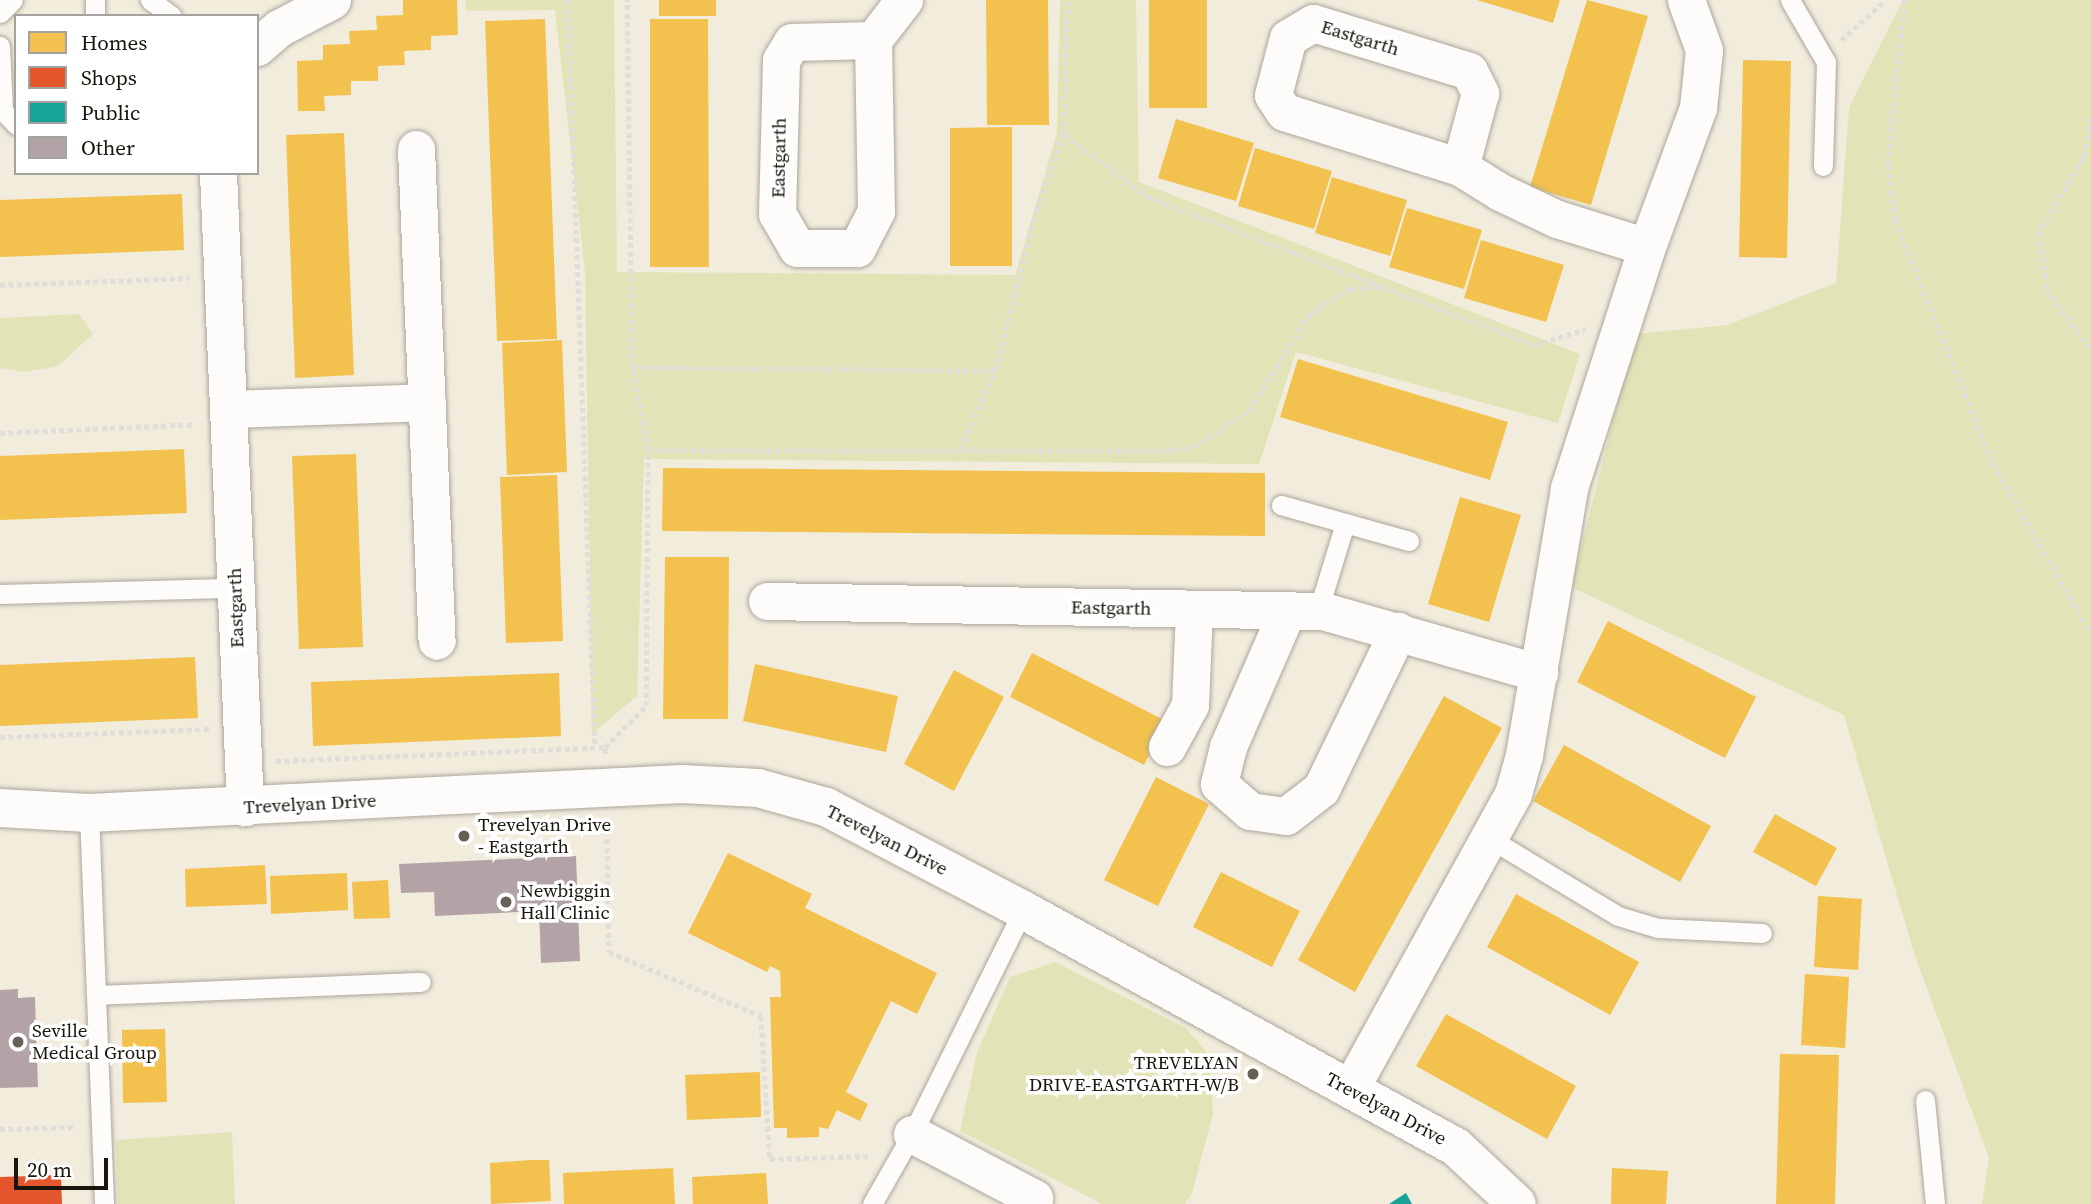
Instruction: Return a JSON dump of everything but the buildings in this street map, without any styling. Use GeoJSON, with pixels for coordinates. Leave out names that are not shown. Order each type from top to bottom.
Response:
{"type":"FeatureCollection","features":[{"type":"Feature","properties":{"kind":"street"},"geometry":{"type":"LineString","coordinates":[[259,45],[279,28],[332,0]]}},
{"type":"Feature","properties":{"kind":"street"},"geometry":{"type":"LineString","coordinates":[[873,40],[904,0]]}},
{"type":"Feature","properties":{"kind":"street"},"geometry":{"type":"LineString","coordinates":[[1350,1089],[1513,794],[1524,755],[1569,488],[1647,247],[1698,108],[1704,50],[1686,0]]}},
{"type":"Feature","properties":{"kind":"street","name":"Eastgarth"},"geometry":{"type":"LineString","coordinates":[[1460,167],[1480,93],[1469,71],[1313,23],[1288,38],[1273,95],[1284,112],[1460,167],[1500,192],[1556,219],[1647,247]]}},
{"type":"Feature","properties":{"kind":"street","name":"Eastgarth"},"geometry":{"type":"LineString","coordinates":[[873,40],[876,211],[857,248],[797,248],[777,215],[781,60],[792,42],[873,40]]}},
{"type":"Feature","properties":{"kind":"street"},"geometry":{"type":"LineString","coordinates":[[416,149],[437,641]]}},
{"type":"Feature","properties":{"kind":"street","name":"Eastgarth"},"geometry":{"type":"LineString","coordinates":[[218,175],[245,807]]}},
{"type":"Feature","properties":{"kind":"street"},"geometry":{"type":"LineString","coordinates":[[228,416],[427,402]]}},
{"type":"Feature","properties":{"kind":"street","name":"Eastgarth"},"geometry":{"type":"LineString","coordinates":[[767,601],[1302,611],[1398,632],[1539,673]]}},
{"type":"Feature","properties":{"kind":"street"},"geometry":{"type":"LineString","coordinates":[[1167,747],[1190,705],[1194,610]]}},
{"type":"Feature","properties":{"kind":"street"},"geometry":{"type":"LineString","coordinates":[[1302,611],[1227,747],[1219,784],[1250,811],[1286,816],[1321,789],[1398,632]]}},
{"type":"Feature","properties":{"kind":"street","name":"Trevelyan Drive"},"geometry":{"type":"LineString","coordinates":[[0,808],[89,813],[607,790],[682,784],[758,789],[826,807],[1023,910],[1456,1147],[1517,1204]]}},
{"type":"Feature","properties":{"kind":"street"},"geometry":{"type":"LineString","coordinates":[[907,1144],[1037,1202]]}},
{"type":"Feature","properties":{"kind":"lane"},"geometry":{"type":"LineString","coordinates":[[0,12],[13,0]]}},
{"type":"Feature","properties":{"kind":"lane"},"geometry":{"type":"LineString","coordinates":[[150,0],[169,14]]}},
{"type":"Feature","properties":{"kind":"lane"},"geometry":{"type":"LineString","coordinates":[[1790,0],[1826,62],[1823,166]]}},
{"type":"Feature","properties":{"kind":"lane"},"geometry":{"type":"LineString","coordinates":[[0,46],[3,111],[14,123]]}},
{"type":"Feature","properties":{"kind":"lane"},"geometry":{"type":"LineString","coordinates":[[1281,505],[1409,541]]}},
{"type":"Feature","properties":{"kind":"lane"},"geometry":{"type":"LineString","coordinates":[[1302,611],[1345,523]]}},
{"type":"Feature","properties":{"kind":"lane"},"geometry":{"type":"LineString","coordinates":[[0,594],[235,588]]}},
{"type":"Feature","properties":{"kind":"lane"},"geometry":{"type":"LineString","coordinates":[[89,813],[104,1204]]}},
{"type":"Feature","properties":{"kind":"lane"},"geometry":{"type":"LineString","coordinates":[[1489,838],[1618,916],[1658,928],[1762,933]]}},
{"type":"Feature","properties":{"kind":"lane"},"geometry":{"type":"LineString","coordinates":[[872,1204],[907,1144],[1023,910]]}},
{"type":"Feature","properties":{"kind":"lane"},"geometry":{"type":"LineString","coordinates":[[96,995],[421,982]]}},
{"type":"Feature","properties":{"kind":"lane"},"geometry":{"type":"LineString","coordinates":[[1925,1100],[1935,1204]]}},
{"type":"Feature","properties":{"kind":"path"},"geometry":{"type":"LineString","coordinates":[[568,0],[595,747]]}},
{"type":"Feature","properties":{"kind":"path"},"geometry":{"type":"LineString","coordinates":[[0,737],[242,727],[265,762],[605,747],[646,706],[648,450],[632,367],[627,0]]}},
{"type":"Feature","properties":{"kind":"path"},"geometry":{"type":"LineString","coordinates":[[960,449],[995,372],[1036,210],[1064,134],[1067,0]]}},
{"type":"Feature","properties":{"kind":"path"},"geometry":{"type":"LineString","coordinates":[[1822,57],[1886,0]]}},
{"type":"Feature","properties":{"kind":"path"},"geometry":{"type":"LineString","coordinates":[[1905,0],[1888,165],[1895,220],[1993,463],[2091,635]]}},
{"type":"Feature","properties":{"kind":"path"},"geometry":{"type":"LineString","coordinates":[[2091,118],[2084,158],[2039,232],[2047,289],[2091,350]]}},
{"type":"Feature","properties":{"kind":"path"},"geometry":{"type":"LineString","coordinates":[[1064,134],[1147,197],[1534,345],[1624,318]]}},
{"type":"Feature","properties":{"kind":"path"},"geometry":{"type":"LineString","coordinates":[[0,285],[222,276]]}},
{"type":"Feature","properties":{"kind":"path"},"geometry":{"type":"LineString","coordinates":[[648,450],[960,449],[1167,452],[1193,447],[1249,411],[1310,313],[1350,289],[1381,287]]}},
{"type":"Feature","properties":{"kind":"path"},"geometry":{"type":"LineString","coordinates":[[632,367],[995,372]]}},
{"type":"Feature","properties":{"kind":"path"},"geometry":{"type":"LineString","coordinates":[[0,433],[228,416]]}},
{"type":"Feature","properties":{"kind":"path"},"geometry":{"type":"LineString","coordinates":[[605,747],[609,952],[761,1016],[770,1160],[907,1144]]}},
{"type":"Feature","properties":{"kind":"path"},"geometry":{"type":"LineString","coordinates":[[0,1129],[101,1126]]}},
{"type":"Feature","properties":{"kind":"green space"},"geometry":{"type":"Polygon","coordinates":[[[465,0],[614,0],[617,272],[1015,275],[1057,133],[1060,0],[1136,0],[1139,182],[1580,354],[1558,423],[1296,352],[1259,464],[644,459],[637,696],[592,734],[585,273],[555,10],[467,11],[465,0]]]}},
{"type":"Feature","properties":{"kind":"green space"},"geometry":{"type":"Polygon","coordinates":[[[1903,0],[2091,0],[2091,1204],[1982,1204],[1989,1158],[1914,953],[1844,715],[1571,587],[1635,334],[1727,325],[1836,283],[1849,107],[1903,0]]]}},
{"type":"Feature","properties":{"kind":"green space"},"geometry":{"type":"Polygon","coordinates":[[[79,314],[93,334],[58,366],[24,372],[0,368],[0,318],[79,314]]]}},
{"type":"Feature","properties":{"kind":"green space"},"geometry":{"type":"Polygon","coordinates":[[[1055,962],[1186,1028],[1210,1056],[1213,1114],[1192,1193],[1185,1204],[1102,1204],[960,1131],[977,1052],[1010,977],[1055,962]]]}},
{"type":"Feature","properties":{"kind":"green space"},"geometry":{"type":"Polygon","coordinates":[[[232,1132],[235,1204],[118,1204],[116,1140],[232,1132]]]}},
{"type":"Feature","properties":{"kind":"place","name":"Trevelyan Drive - Eastgarth"},"geometry":{"type":"Point","coordinates":[464,836]}},
{"type":"Feature","properties":{"kind":"place","name":"Newbiggin Hall Clinic"},"geometry":{"type":"Point","coordinates":[506,902]}},
{"type":"Feature","properties":{"kind":"place","name":"Seville Medical Group"},"geometry":{"type":"Point","coordinates":[18,1042]}},
{"type":"Feature","properties":{"kind":"place","name":"TREVELYAN DRIVE-EASTGARTH-W/B"},"geometry":{"type":"Point","coordinates":[1253,1074]}}]}
